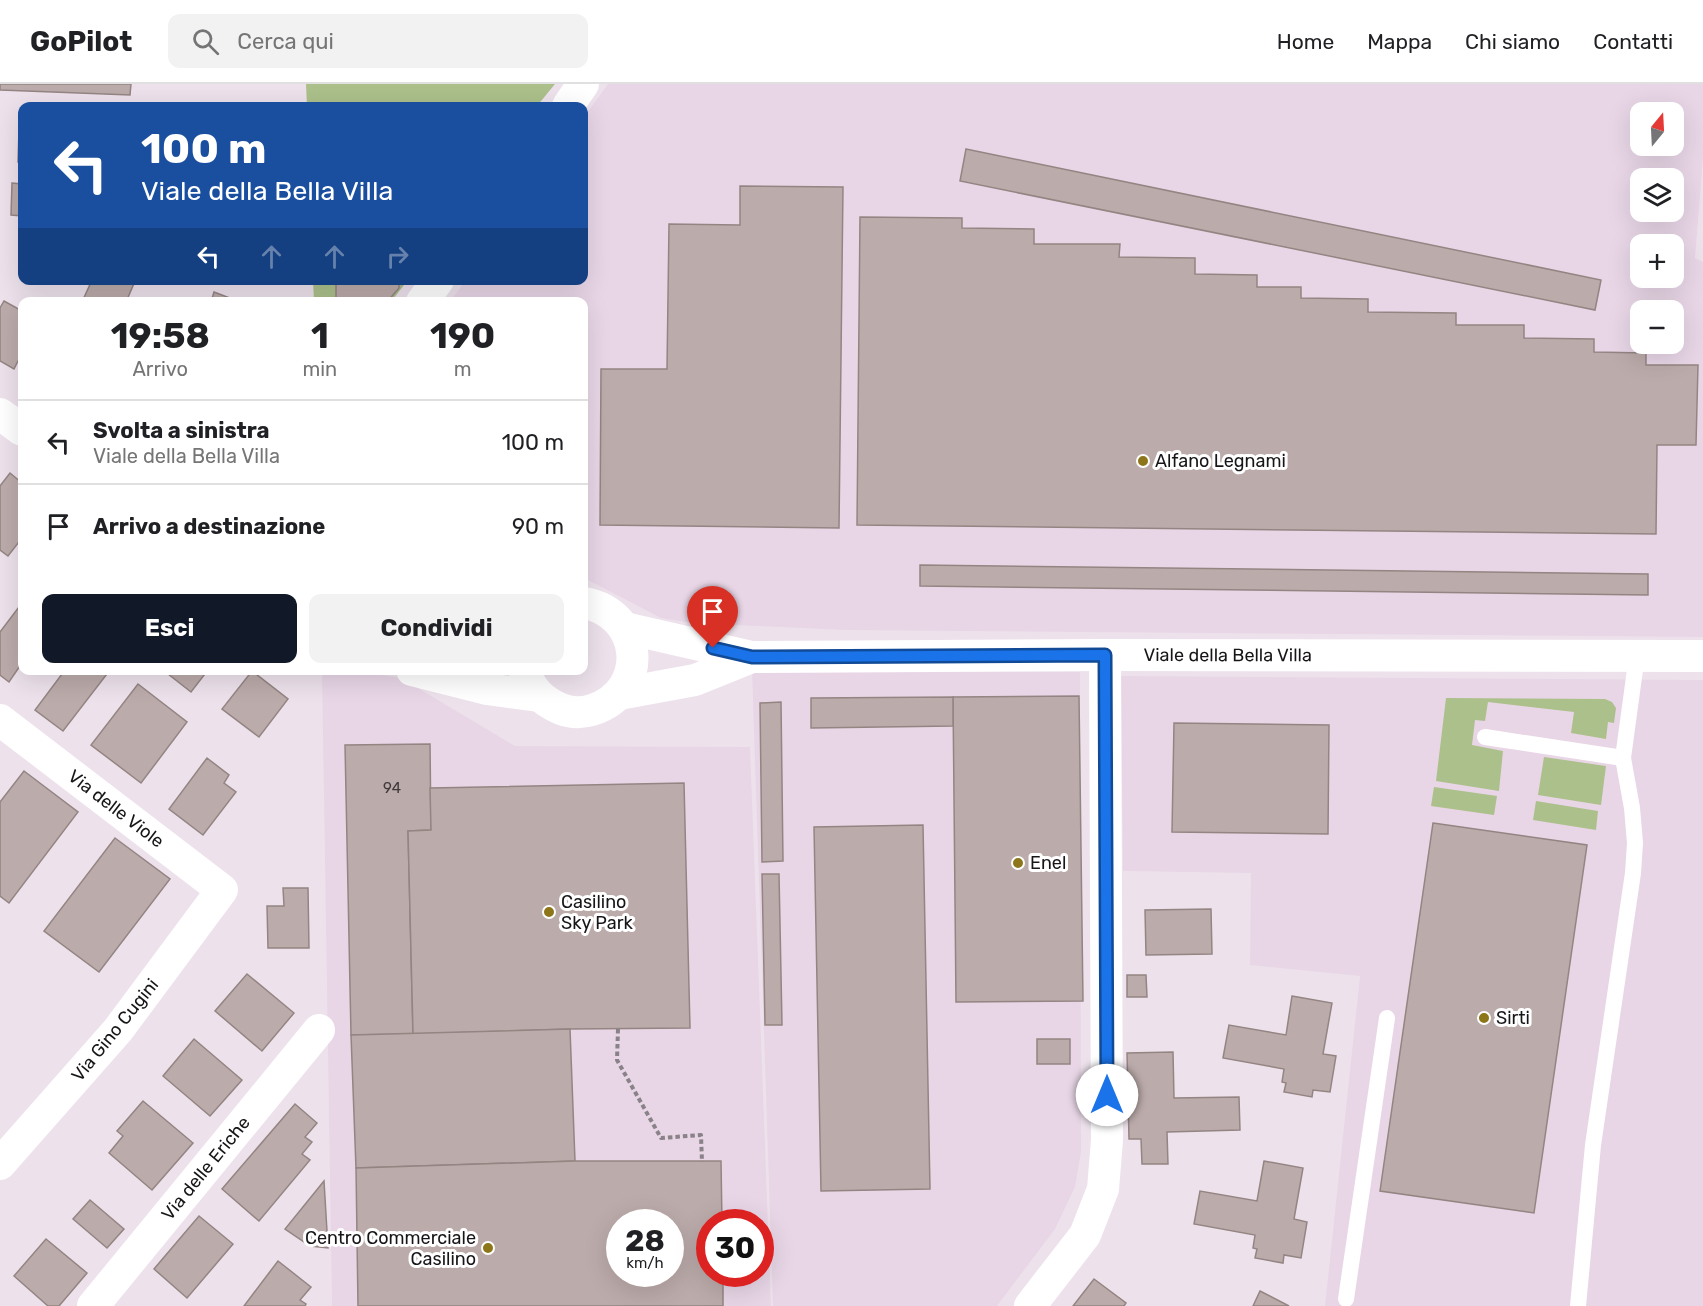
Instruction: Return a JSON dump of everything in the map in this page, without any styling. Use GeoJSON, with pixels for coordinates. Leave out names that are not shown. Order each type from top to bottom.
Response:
{"type":"FeatureCollection","features":[{"type":"Feature","properties":{"kind":"street"},"geometry":{"type":"LineString","coordinates":[[571,102],[582,84]]}},
{"type":"Feature","properties":{"kind":"street"},"geometry":{"type":"LineString","coordinates":[[0,414],[18,427]]}},
{"type":"Feature","properties":{"kind":"street","name":"Viale della Bella Villa"},"geometry":{"type":"LineString","coordinates":[[588,604],[596,605],[613,614],[625,628],[752,657],[1703,656]]}},
{"type":"Feature","properties":{"kind":"street"},"geometry":{"type":"LineString","coordinates":[[619,694],[629,679],[633,662],[632,645],[625,628]]}},
{"type":"Feature","properties":{"kind":"street"},"geometry":{"type":"LineString","coordinates":[[1030,1306],[1084,1235],[1102,1189],[1107,1140],[1105,655]]}},
{"type":"Feature","properties":{"kind":"street","name":"Viale della Bella Villa"},"geometry":{"type":"LineString","coordinates":[[432,675],[487,689],[532,683],[551,705],[568,712],[586,712],[603,706],[619,694],[695,680],[752,657]]}},
{"type":"Feature","properties":{"kind":"street","name":"Via delle Viole"},"geometry":{"type":"LineString","coordinates":[[3,729],[222,890]]}},
{"type":"Feature","properties":{"kind":"street","name":"Via Gino Cugini"},"geometry":{"type":"LineString","coordinates":[[0,1164],[118,1030],[222,890]]}},
{"type":"Feature","properties":{"kind":"street","name":"Via delle Eriche"},"geometry":{"type":"LineString","coordinates":[[93,1306],[319,1030]]}},
{"type":"Feature","properties":{"kind":"lane"},"geometry":{"type":"LineString","coordinates":[[1578,1306],[1593,1145],[1635,858],[1632,808],[1623,758],[1637,655]]}},
{"type":"Feature","properties":{"kind":"lane"},"geometry":{"type":"LineString","coordinates":[[1485,737],[1623,758]]}},
{"type":"Feature","properties":{"kind":"lane"},"geometry":{"type":"LineString","coordinates":[[1346,1299],[1387,1018]]}},
{"type":"Feature","properties":{"kind":"path"},"geometry":{"type":"LineString","coordinates":[[618,1029],[617,1060],[661,1138],[701,1135],[702,1162]]}},
{"type":"Feature","properties":{"kind":"shaded area","name":"Alfano Legnami"},"geometry":{"type":"Polygon","coordinates":[[[608,84],[1703,84],[1703,158],[1695,258],[1703,262],[1703,637],[846,630],[692,623],[661,618],[588,580],[588,297],[454,297],[462,285],[588,285],[588,112],[608,84]]]}},
{"type":"Feature","properties":{"kind":"shaded area"},"geometry":{"type":"Polygon","coordinates":[[[752,671],[1080,672],[1081,1152],[1075,1187],[1055,1229],[997,1306],[773,1306],[774,1209],[770,1209],[752,671]]]}},
{"type":"Feature","properties":{"kind":"shaded area"},"geometry":{"type":"Polygon","coordinates":[[[322,675],[382,675],[401,678],[515,746],[750,747],[767,1209],[696,1209],[696,1287],[770,1287],[771,1306],[332,1306],[322,675]]]}},
{"type":"Feature","properties":{"kind":"shaded area"},"geometry":{"type":"Polygon","coordinates":[[[1121,676],[1703,680],[1703,1306],[1325,1306],[1360,976],[1250,965],[1251,873],[1123,871],[1121,676]]]}},
{"type":"Feature","properties":{"kind":"green space"},"geometry":{"type":"Polygon","coordinates":[[[306,84],[555,84],[540,102],[307,102],[306,84]]]}},
{"type":"Feature","properties":{"kind":"green space"},"geometry":{"type":"Polygon","coordinates":[[[313,285],[404,285],[395,297],[314,297],[313,285]]]}},
{"type":"Feature","properties":{"kind":"green space"},"geometry":{"type":"Polygon","coordinates":[[[1446,698],[1605,699],[1612,702],[1616,708],[1614,723],[1608,722],[1606,739],[1571,733],[1574,712],[1488,702],[1485,721],[1475,720],[1472,745],[1503,751],[1499,791],[1436,781],[1446,698]]]}},
{"type":"Feature","properties":{"kind":"green space"},"geometry":{"type":"Polygon","coordinates":[[[1544,757],[1606,766],[1601,805],[1538,795],[1544,757]]]}},
{"type":"Feature","properties":{"kind":"green space"},"geometry":{"type":"Polygon","coordinates":[[[1434,787],[1497,796],[1494,815],[1431,806],[1434,787]]]}},
{"type":"Feature","properties":{"kind":"green space"},"geometry":{"type":"Polygon","coordinates":[[[1536,801],[1598,811],[1596,830],[1533,820],[1536,801]]]}},
{"type":"Feature","properties":{"kind":"building"},"geometry":{"type":"Polygon","coordinates":[[[0,84],[131,84],[130,95],[0,90],[0,84]]]}},
{"type":"Feature","properties":{"kind":"building"},"geometry":{"type":"Polygon","coordinates":[[[966,149],[1601,280],[1595,310],[960,181],[966,149]]]}},
{"type":"Feature","properties":{"kind":"building"},"geometry":{"type":"Polygon","coordinates":[[[12,183],[18,184],[18,216],[11,215],[12,183]]]}},
{"type":"Feature","properties":{"kind":"building"},"geometry":{"type":"Polygon","coordinates":[[[740,186],[843,187],[839,528],[600,525],[601,369],[667,369],[669,224],[740,225],[740,186]]]}},
{"type":"Feature","properties":{"kind":"building"},"geometry":{"type":"Polygon","coordinates":[[[860,217],[962,218],[962,228],[1034,229],[1034,244],[1120,244],[1119,257],[1195,258],[1195,274],[1257,275],[1257,287],[1301,287],[1301,298],[1368,299],[1368,312],[1456,313],[1456,325],[1524,325],[1524,338],[1594,339],[1594,352],[1646,354],[1646,365],[1698,365],[1696,445],[1657,445],[1656,534],[857,525],[860,217]]]}},
{"type":"Feature","properties":{"kind":"building"},"geometry":{"type":"Polygon","coordinates":[[[90,285],[133,285],[128,297],[84,297],[90,285]]]}},
{"type":"Feature","properties":{"kind":"building"},"geometry":{"type":"Polygon","coordinates":[[[336,285],[399,285],[391,297],[336,297],[336,285]]]}},
{"type":"Feature","properties":{"kind":"building"},"geometry":{"type":"Polygon","coordinates":[[[214,292],[227,297],[212,297],[214,292]]]}},
{"type":"Feature","properties":{"kind":"building"},"geometry":{"type":"Polygon","coordinates":[[[4,301],[18,309],[18,361],[14,369],[0,361],[0,308],[4,301]]]}},
{"type":"Feature","properties":{"kind":"building"},"geometry":{"type":"Polygon","coordinates":[[[10,473],[18,480],[18,543],[8,556],[0,550],[0,486],[10,473]]]}},
{"type":"Feature","properties":{"kind":"building"},"geometry":{"type":"Polygon","coordinates":[[[920,565],[1648,574],[1648,595],[920,586],[920,565]]]}},
{"type":"Feature","properties":{"kind":"building"},"geometry":{"type":"Polygon","coordinates":[[[18,608],[18,669],[9,682],[0,675],[0,632],[18,608]]]}},
{"type":"Feature","properties":{"kind":"building"},"geometry":{"type":"Polygon","coordinates":[[[61,675],[106,675],[63,731],[35,710],[61,675]]]}},
{"type":"Feature","properties":{"kind":"building"},"geometry":{"type":"Polygon","coordinates":[[[169,675],[204,675],[191,692],[169,675]]]}},
{"type":"Feature","properties":{"kind":"building"},"geometry":{"type":"Polygon","coordinates":[[[249,675],[257,675],[288,699],[259,737],[222,709],[249,675]]]}},
{"type":"Feature","properties":{"kind":"building"},"geometry":{"type":"Polygon","coordinates":[[[138,684],[187,722],[141,783],[91,745],[138,684]]]}},
{"type":"Feature","properties":{"kind":"building","name":"Enel"},"geometry":{"type":"Polygon","coordinates":[[[1079,696],[1083,1001],[956,1002],[953,697],[1079,696]]]}},
{"type":"Feature","properties":{"kind":"building"},"geometry":{"type":"Polygon","coordinates":[[[953,697],[953,726],[811,728],[811,698],[953,697]]]}},
{"type":"Feature","properties":{"kind":"building"},"geometry":{"type":"Polygon","coordinates":[[[781,702],[783,861],[762,862],[760,703],[781,702]]]}},
{"type":"Feature","properties":{"kind":"building"},"geometry":{"type":"Polygon","coordinates":[[[1174,723],[1329,725],[1328,834],[1172,832],[1174,723]]]}},
{"type":"Feature","properties":{"kind":"building"},"geometry":{"type":"Polygon","coordinates":[[[430,744],[431,830],[408,831],[413,1034],[351,1035],[345,745],[430,744]]]}},
{"type":"Feature","properties":{"kind":"building"},"geometry":{"type":"Polygon","coordinates":[[[207,758],[229,775],[224,783],[236,792],[203,835],[169,809],[207,758]]]}},
{"type":"Feature","properties":{"kind":"building"},"geometry":{"type":"Polygon","coordinates":[[[24,771],[78,812],[9,903],[0,896],[0,802],[24,771]]]}},
{"type":"Feature","properties":{"kind":"building"},"geometry":{"type":"Polygon","coordinates":[[[684,783],[690,1028],[413,1034],[408,831],[431,830],[430,788],[684,783]]]}},
{"type":"Feature","properties":{"kind":"building","name":"Sirti"},"geometry":{"type":"Polygon","coordinates":[[[1433,823],[1587,845],[1534,1213],[1380,1191],[1433,823]]]}},
{"type":"Feature","properties":{"kind":"building"},"geometry":{"type":"Polygon","coordinates":[[[923,825],[930,1189],[821,1191],[814,827],[923,825]]]}},
{"type":"Feature","properties":{"kind":"building"},"geometry":{"type":"Polygon","coordinates":[[[115,838],[170,879],[99,972],[44,931],[115,838]]]}},
{"type":"Feature","properties":{"kind":"building"},"geometry":{"type":"Polygon","coordinates":[[[762,874],[779,874],[782,1025],[765,1025],[762,874]]]}},
{"type":"Feature","properties":{"kind":"building"},"geometry":{"type":"Polygon","coordinates":[[[283,888],[308,888],[309,948],[268,948],[267,906],[284,906],[283,888]]]}},
{"type":"Feature","properties":{"kind":"building"},"geometry":{"type":"Polygon","coordinates":[[[1211,909],[1212,954],[1146,955],[1145,910],[1211,909]]]}},
{"type":"Feature","properties":{"kind":"building"},"geometry":{"type":"Polygon","coordinates":[[[247,974],[294,1013],[262,1051],[215,1011],[247,974]]]}},
{"type":"Feature","properties":{"kind":"building"},"geometry":{"type":"Polygon","coordinates":[[[1127,975],[1146,975],[1147,997],[1127,997],[1127,975]]]}},
{"type":"Feature","properties":{"kind":"building"},"geometry":{"type":"Polygon","coordinates":[[[1292,996],[1332,1003],[1323,1054],[1336,1056],[1330,1092],[1313,1090],[1312,1097],[1284,1092],[1286,1083],[1282,1082],[1284,1069],[1223,1058],[1229,1025],[1286,1035],[1292,996]]]}},
{"type":"Feature","properties":{"kind":"building"},"geometry":{"type":"Polygon","coordinates":[[[570,1029],[575,1161],[356,1168],[351,1035],[570,1029]]]}},
{"type":"Feature","properties":{"kind":"building"},"geometry":{"type":"Polygon","coordinates":[[[194,1039],[242,1080],[210,1116],[163,1076],[194,1039]]]}},
{"type":"Feature","properties":{"kind":"building"},"geometry":{"type":"Polygon","coordinates":[[[1037,1039],[1070,1039],[1070,1064],[1037,1064],[1037,1039]]]}},
{"type":"Feature","properties":{"kind":"building"},"geometry":{"type":"Polygon","coordinates":[[[1173,1052],[1174,1098],[1239,1097],[1240,1130],[1167,1132],[1168,1164],[1142,1164],[1141,1139],[1129,1139],[1127,1053],[1173,1052]]]}},
{"type":"Feature","properties":{"kind":"building"},"geometry":{"type":"Polygon","coordinates":[[[143,1101],[193,1143],[152,1190],[109,1153],[123,1136],[117,1131],[143,1101]]]}},
{"type":"Feature","properties":{"kind":"building"},"geometry":{"type":"Polygon","coordinates":[[[295,1104],[317,1123],[305,1137],[312,1142],[302,1154],[310,1160],[259,1221],[222,1189],[295,1104]]]}},
{"type":"Feature","properties":{"kind":"building","name":"Centro Commerciale Casilino"},"geometry":{"type":"Polygon","coordinates":[[[575,1161],[721,1161],[722,1209],[696,1209],[696,1287],[723,1287],[723,1306],[358,1306],[356,1168],[575,1161]]]}},
{"type":"Feature","properties":{"kind":"building"},"geometry":{"type":"Polygon","coordinates":[[[1264,1161],[1303,1168],[1294,1219],[1307,1222],[1301,1258],[1284,1255],[1283,1263],[1255,1258],[1257,1249],[1253,1248],[1255,1235],[1194,1224],[1200,1191],[1257,1201],[1264,1161]]]}},
{"type":"Feature","properties":{"kind":"building"},"geometry":{"type":"Polygon","coordinates":[[[324,1181],[328,1248],[310,1246],[285,1229],[324,1181]]]}},
{"type":"Feature","properties":{"kind":"building"},"geometry":{"type":"Polygon","coordinates":[[[90,1200],[124,1229],[107,1248],[73,1219],[90,1200]]]}},
{"type":"Feature","properties":{"kind":"building"},"geometry":{"type":"Polygon","coordinates":[[[199,1216],[233,1244],[187,1298],[154,1269],[199,1216]]]}},
{"type":"Feature","properties":{"kind":"building"},"geometry":{"type":"Polygon","coordinates":[[[46,1239],[87,1273],[59,1306],[48,1306],[14,1276],[46,1239]]]}},
{"type":"Feature","properties":{"kind":"building"},"geometry":{"type":"Polygon","coordinates":[[[278,1261],[311,1287],[300,1300],[306,1304],[305,1306],[244,1306],[278,1261]]]}},
{"type":"Feature","properties":{"kind":"building"},"geometry":{"type":"Polygon","coordinates":[[[1094,1279],[1126,1303],[1124,1306],[1073,1306],[1094,1279]]]}},
{"type":"Feature","properties":{"kind":"building"},"geometry":{"type":"Polygon","coordinates":[[[1260,1291],[1289,1306],[1253,1306],[1260,1291]]]}},
{"type":"Feature","properties":{"kind":"place","name":"Alfano Legnami"},"geometry":{"type":"Point","coordinates":[1143,461]}},
{"type":"Feature","properties":{"kind":"place","name":"Enel"},"geometry":{"type":"Point","coordinates":[1018,863]}},
{"type":"Feature","properties":{"kind":"place","name":"Casilino Sky Park"},"geometry":{"type":"Point","coordinates":[549,912]}},
{"type":"Feature","properties":{"kind":"place","name":"Sirti"},"geometry":{"type":"Point","coordinates":[1484,1018]}},
{"type":"Feature","properties":{"kind":"place","name":"Centro Commerciale Casilino"},"geometry":{"type":"Point","coordinates":[488,1248]}},
{"type":"Feature","properties":{"kind":"route"},"geometry":{"type":"LineString","coordinates":[[713,648],[752,657],[1105,655],[1107,1095]]}}]}
